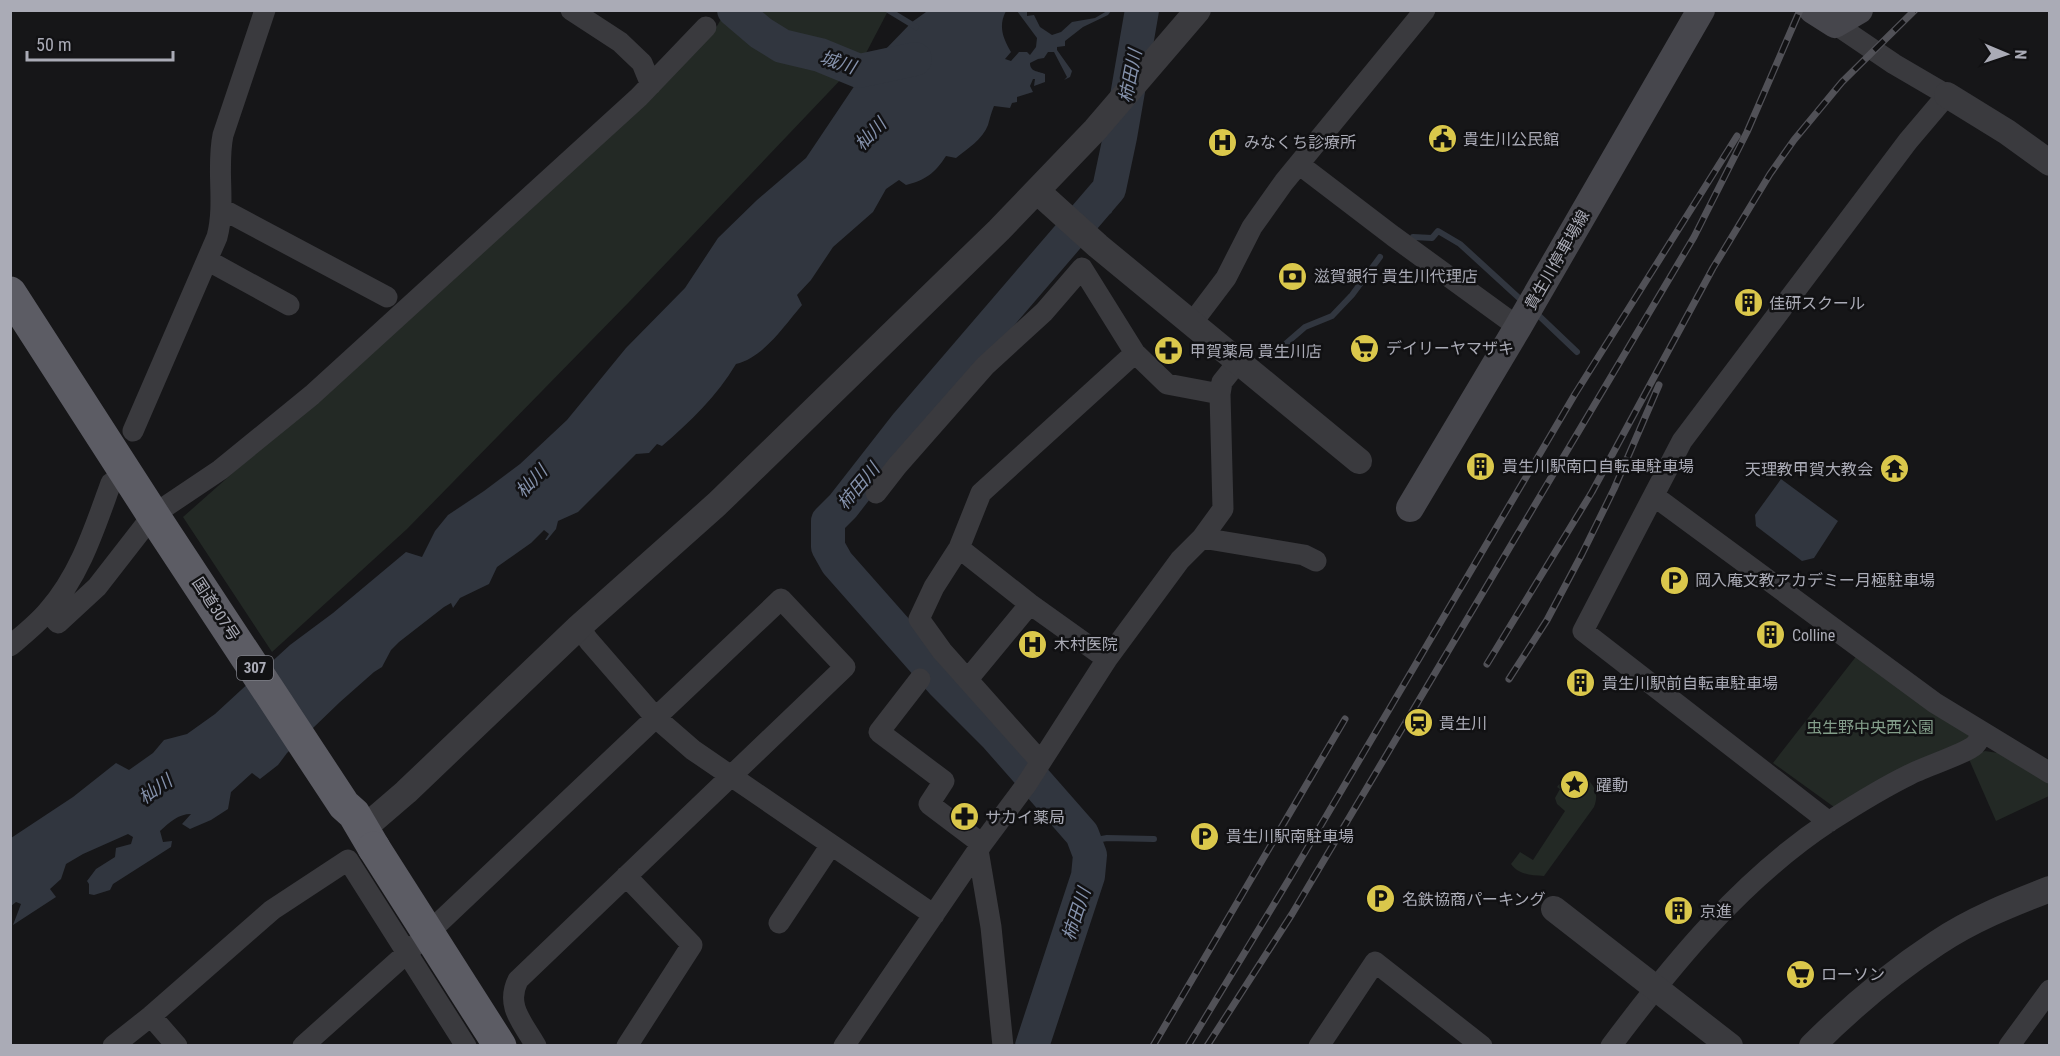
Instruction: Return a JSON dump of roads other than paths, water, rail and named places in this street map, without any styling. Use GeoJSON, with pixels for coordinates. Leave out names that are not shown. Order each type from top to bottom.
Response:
{"type":"FeatureCollection","features":[{"type":"Feature","properties":{"kind":"highway","name":"国道307号"},"geometry":{"type":"LineString","coordinates":[[10,293],[159,523],[361,827],[500,1046]]}},
{"type":"Feature","properties":{"kind":"main road","name":"貴生川停車場線"},"geometry":{"type":"LineString","coordinates":[[1410,508],[1518,327],[1701,10]]}},
{"type":"Feature","properties":{"kind":"street"},"geometry":{"type":"LineString","coordinates":[[133,430],[217,237],[222,209],[219,154],[223,135],[265,10]]}},
{"type":"Feature","properties":{"kind":"street"},"geometry":{"type":"LineString","coordinates":[[571,10],[620,42],[642,63],[651,85]]}},
{"type":"Feature","properties":{"kind":"street"},"geometry":{"type":"LineString","coordinates":[[361,827],[406,792],[579,627],[717,504],[999,230],[1095,130],[1198,10]]}},
{"type":"Feature","properties":{"kind":"street"},"geometry":{"type":"LineString","coordinates":[[1192,323],[1226,278],[1252,227],[1284,182],[1425,10]]}},
{"type":"Feature","properties":{"kind":"street"},"geometry":{"type":"LineString","coordinates":[[1835,15],[1894,64],[2007,132],[2049,163]]}},
{"type":"Feature","properties":{"kind":"street"},"geometry":{"type":"LineString","coordinates":[[48,612],[58,623],[97,587],[159,523],[312,395],[559,172],[651,85],[706,27]]}},
{"type":"Feature","properties":{"kind":"street"},"geometry":{"type":"LineString","coordinates":[[1829,822],[1583,631],[1689,432],[1908,141],[1947,94]]}},
{"type":"Feature","properties":{"kind":"street"},"geometry":{"type":"LineString","coordinates":[[1300,165],[1518,327]]}},
{"type":"Feature","properties":{"kind":"street"},"geometry":{"type":"LineString","coordinates":[[1037,191],[1098,246],[1359,461]]}},
{"type":"Feature","properties":{"kind":"street"},"geometry":{"type":"LineString","coordinates":[[222,209],[387,297]]}},
{"type":"Feature","properties":{"kind":"street"},"geometry":{"type":"LineString","coordinates":[[207,260],[290,305]]}},
{"type":"Feature","properties":{"kind":"street"},"geometry":{"type":"LineString","coordinates":[[876,493],[985,366],[1044,312],[1082,268],[1135,353],[1167,384],[1220,394]]}},
{"type":"Feature","properties":{"kind":"street"},"geometry":{"type":"LineString","coordinates":[[1034,773],[968,679],[942,651],[918,619],[959,548],[981,493],[1135,353]]}},
{"type":"Feature","properties":{"kind":"street"},"geometry":{"type":"LineString","coordinates":[[844,1046],[980,847],[1034,773],[1107,659],[1180,560],[1202,538],[1223,509],[1220,394],[1222,382],[1238,362]]}},
{"type":"Feature","properties":{"kind":"street"},"geometry":{"type":"LineString","coordinates":[[10,646],[48,612],[75,571],[93,534],[111,483]]}},
{"type":"Feature","properties":{"kind":"street"},"geometry":{"type":"LineString","coordinates":[[1654,496],[1935,703],[2049,773]]}},
{"type":"Feature","properties":{"kind":"street"},"geometry":{"type":"LineString","coordinates":[[1202,538],[1304,555],[1316,561]]}},
{"type":"Feature","properties":{"kind":"street"},"geometry":{"type":"LineString","coordinates":[[959,548],[1030,604],[1107,659]]}},
{"type":"Feature","properties":{"kind":"street"},"geometry":{"type":"LineString","coordinates":[[303,1046],[408,952],[781,599],[845,667],[518,980],[513,990],[513,1007],[536,1046]]}},
{"type":"Feature","properties":{"kind":"street"},"geometry":{"type":"LineString","coordinates":[[968,679],[1030,604]]}},
{"type":"Feature","properties":{"kind":"street"},"geometry":{"type":"LineString","coordinates":[[579,627],[655,717],[693,750],[934,915]]}},
{"type":"Feature","properties":{"kind":"street"},"geometry":{"type":"LineString","coordinates":[[920,679],[879,732],[944,781],[929,804],[980,847],[1003,1046]]}},
{"type":"Feature","properties":{"kind":"street"},"geometry":{"type":"LineString","coordinates":[[1611,1046],[1665,975],[1749,885],[1829,822],[1907,775],[1974,747],[1983,734]]}},
{"type":"Feature","properties":{"kind":"street"},"geometry":{"type":"LineString","coordinates":[[779,923],[831,845]]}},
{"type":"Feature","properties":{"kind":"street"},"geometry":{"type":"LineString","coordinates":[[113,1046],[151,1016],[272,910],[348,860],[466,1046]]}},
{"type":"Feature","properties":{"kind":"street"},"geometry":{"type":"LineString","coordinates":[[626,876],[692,945],[627,1046]]}},
{"type":"Feature","properties":{"kind":"street"},"geometry":{"type":"LineString","coordinates":[[1812,1046],[1882,982],[1939,942],[2001,909],[2049,889]]}},
{"type":"Feature","properties":{"kind":"street"},"geometry":{"type":"LineString","coordinates":[[1554,909],[1730,1046]]}},
{"type":"Feature","properties":{"kind":"street"},"geometry":{"type":"LineString","coordinates":[[1319,1046],[1374,962],[1472,1042]]}},
{"type":"Feature","properties":{"kind":"street"},"geometry":{"type":"LineString","coordinates":[[2009,1046],[2049,990]]}},
{"type":"Feature","properties":{"kind":"street"},"geometry":{"type":"LineString","coordinates":[[151,1016],[177,1046]]}},
{"type":"Feature","properties":{"kind":"water","name":"杣川"},"geometry":{"type":"Polygon","coordinates":[[[925,11],[1006,11],[1002,22],[1002,32],[1011,52],[1005,59],[1011,61],[1019,52],[1027,52],[1030,55],[1036,47],[1037,38],[1017,11],[1027,11],[1027,16],[1034,15],[1040,27],[1052,35],[1061,32],[1072,22],[1095,18],[1111,11],[1108,15],[1083,27],[1065,41],[1065,46],[1057,47],[1072,71],[1070,77],[1064,80],[1067,77],[1054,52],[1048,52],[1044,58],[1030,63],[1033,70],[1045,74],[1045,82],[1034,86],[1035,79],[1033,79],[1030,86],[1033,92],[1017,97],[1017,102],[1012,103],[1010,108],[994,106],[986,130],[970,147],[956,158],[946,156],[934,171],[919,181],[906,185],[899,180],[886,189],[873,212],[833,247],[811,280],[797,295],[802,305],[781,331],[756,355],[736,364],[712,398],[672,437],[662,446],[657,444],[649,453],[636,454],[578,512],[558,521],[556,529],[547,540],[545,540],[549,534],[544,530],[531,543],[497,567],[489,584],[460,598],[453,608],[451,603],[444,607],[399,642],[391,650],[382,667],[340,702],[287,753],[278,765],[260,779],[252,773],[231,792],[228,809],[211,820],[190,829],[182,824],[191,814],[174,819],[160,831],[163,842],[172,841],[171,847],[113,884],[110,890],[94,895],[89,894],[87,881],[96,869],[115,857],[116,848],[131,844],[133,837],[128,834],[83,854],[66,864],[61,879],[50,889],[56,897],[13,925],[21,904],[16,902],[11,906],[11,838],[73,797],[116,763],[129,770],[153,753],[164,740],[187,734],[215,714],[290,645],[333,613],[406,552],[422,557],[435,531],[448,515],[520,464],[567,420],[626,348],[685,288],[718,238],[757,200],[806,158],[855,85],[881,54],[925,11]]]}},
{"type":"Feature","properties":{"kind":"water"},"geometry":{"type":"Polygon","coordinates":[[[1781,479],[1838,521],[1814,558],[1802,561],[1756,526],[1755,515],[1781,479]]]}},
{"type":"Feature","properties":{"kind":"waterway","name":"城川"},"geometry":{"type":"LineString","coordinates":[[734,10],[761,33],[782,46],[820,55],[859,71],[915,59]]}},
{"type":"Feature","properties":{"kind":"waterway"},"geometry":{"type":"LineString","coordinates":[[888,10],[916,27]]}},
{"type":"Feature","properties":{"kind":"waterway","name":"柿田川"},"geometry":{"type":"LineString","coordinates":[[1032,1046],[1088,876],[1090,855],[1082,834],[996,736],[943,683],[837,563],[828,547],[828,521],[843,506],[907,424],[1109,189],[1142,10]]}},
{"type":"Feature","properties":{"kind":"waterway"},"geometry":{"type":"LineString","coordinates":[[1099,201],[1109,211]]}},
{"type":"Feature","properties":{"kind":"waterway"},"geometry":{"type":"LineString","coordinates":[[1413,237],[1432,238],[1438,231],[1460,244],[1519,298]]}},
{"type":"Feature","properties":{"kind":"waterway"},"geometry":{"type":"LineString","coordinates":[[1275,353],[1305,327],[1332,316],[1352,295],[1380,257]]}},
{"type":"Feature","properties":{"kind":"waterway"},"geometry":{"type":"LineString","coordinates":[[1535,312],[1577,352]]}},
{"type":"Feature","properties":{"kind":"waterway"},"geometry":{"type":"LineString","coordinates":[[1085,842],[1107,838],[1154,839]]}},
{"type":"Feature","properties":{"kind":"railway"},"geometry":{"type":"LineString","coordinates":[[1207,1046],[1292,914],[1694,237],[1747,132],[1800,10]]}},
{"type":"Feature","properties":{"kind":"railway"},"geometry":{"type":"LineString","coordinates":[[1487,664],[1592,492],[1713,268],[1770,174],[1794,140],[1842,82],[1915,10]]}},
{"type":"Feature","properties":{"kind":"railway"},"geometry":{"type":"LineString","coordinates":[[1188,1046],[1575,394],[1737,136]]}},
{"type":"Feature","properties":{"kind":"railway"},"geometry":{"type":"LineString","coordinates":[[1509,679],[1547,620],[1582,554],[1614,489],[1659,385]]}},
{"type":"Feature","properties":{"kind":"railway"},"geometry":{"type":"LineString","coordinates":[[1153,1046],[1345,719]]}},
{"type":"Feature","properties":{"kind":"place","name":"貴生川公民館"},"geometry":{"type":"Point","coordinates":[1442,139]}},
{"type":"Feature","properties":{"kind":"place","name":"みなくち診療所"},"geometry":{"type":"Point","coordinates":[1223,142]}},
{"type":"Feature","properties":{"kind":"place","name":"滋賀銀行 貴生川代理店"},"geometry":{"type":"Point","coordinates":[1293,276]}},
{"type":"Feature","properties":{"kind":"place","name":"佳研スクール"},"geometry":{"type":"Point","coordinates":[1748,303]}},
{"type":"Feature","properties":{"kind":"place","name":"デイリーヤマザキ"},"geometry":{"type":"Point","coordinates":[1365,348]}},
{"type":"Feature","properties":{"kind":"place","name":"甲賀薬局 貴生川店"},"geometry":{"type":"Point","coordinates":[1169,351]}},
{"type":"Feature","properties":{"kind":"place","name":"貴生川駅南口自転車駐車場"},"geometry":{"type":"Point","coordinates":[1481,466]}},
{"type":"Feature","properties":{"kind":"place","name":"天理教甲賀大教会"},"geometry":{"type":"Point","coordinates":[1894,469]}},
{"type":"Feature","properties":{"kind":"place","name":"岡入庵文教アカデミー月極駐車場"},"geometry":{"type":"Point","coordinates":[1674,580]}},
{"type":"Feature","properties":{"kind":"place","name":"Colline"},"geometry":{"type":"Point","coordinates":[1771,635]}},
{"type":"Feature","properties":{"kind":"place","name":"木村医院"},"geometry":{"type":"Point","coordinates":[1033,644]}},
{"type":"Feature","properties":{"kind":"place","name":"貴生川駅前自転車駐車場"},"geometry":{"type":"Point","coordinates":[1581,683]}},
{"type":"Feature","properties":{"kind":"place","name":"貴生川"},"geometry":{"type":"Point","coordinates":[1418,723]}},
{"type":"Feature","properties":{"kind":"place","name":"躍動"},"geometry":{"type":"Point","coordinates":[1575,785]}},
{"type":"Feature","properties":{"kind":"place","name":"サカイ薬局"},"geometry":{"type":"Point","coordinates":[964,817]}},
{"type":"Feature","properties":{"kind":"place","name":"貴生川駅南駐車場"},"geometry":{"type":"Point","coordinates":[1205,836]}},
{"type":"Feature","properties":{"kind":"place","name":"名鉄協商パーキング"},"geometry":{"type":"Point","coordinates":[1381,899]}},
{"type":"Feature","properties":{"kind":"place","name":"京進"},"geometry":{"type":"Point","coordinates":[1679,911]}},
{"type":"Feature","properties":{"kind":"place","name":"ローソン"},"geometry":{"type":"Point","coordinates":[1800,974]}},
{"type":"Feature","properties":{"kind":"park label","name":"虫生野中央西公園"},"geometry":{"type":"Point","coordinates":[1870,727]}}]}
